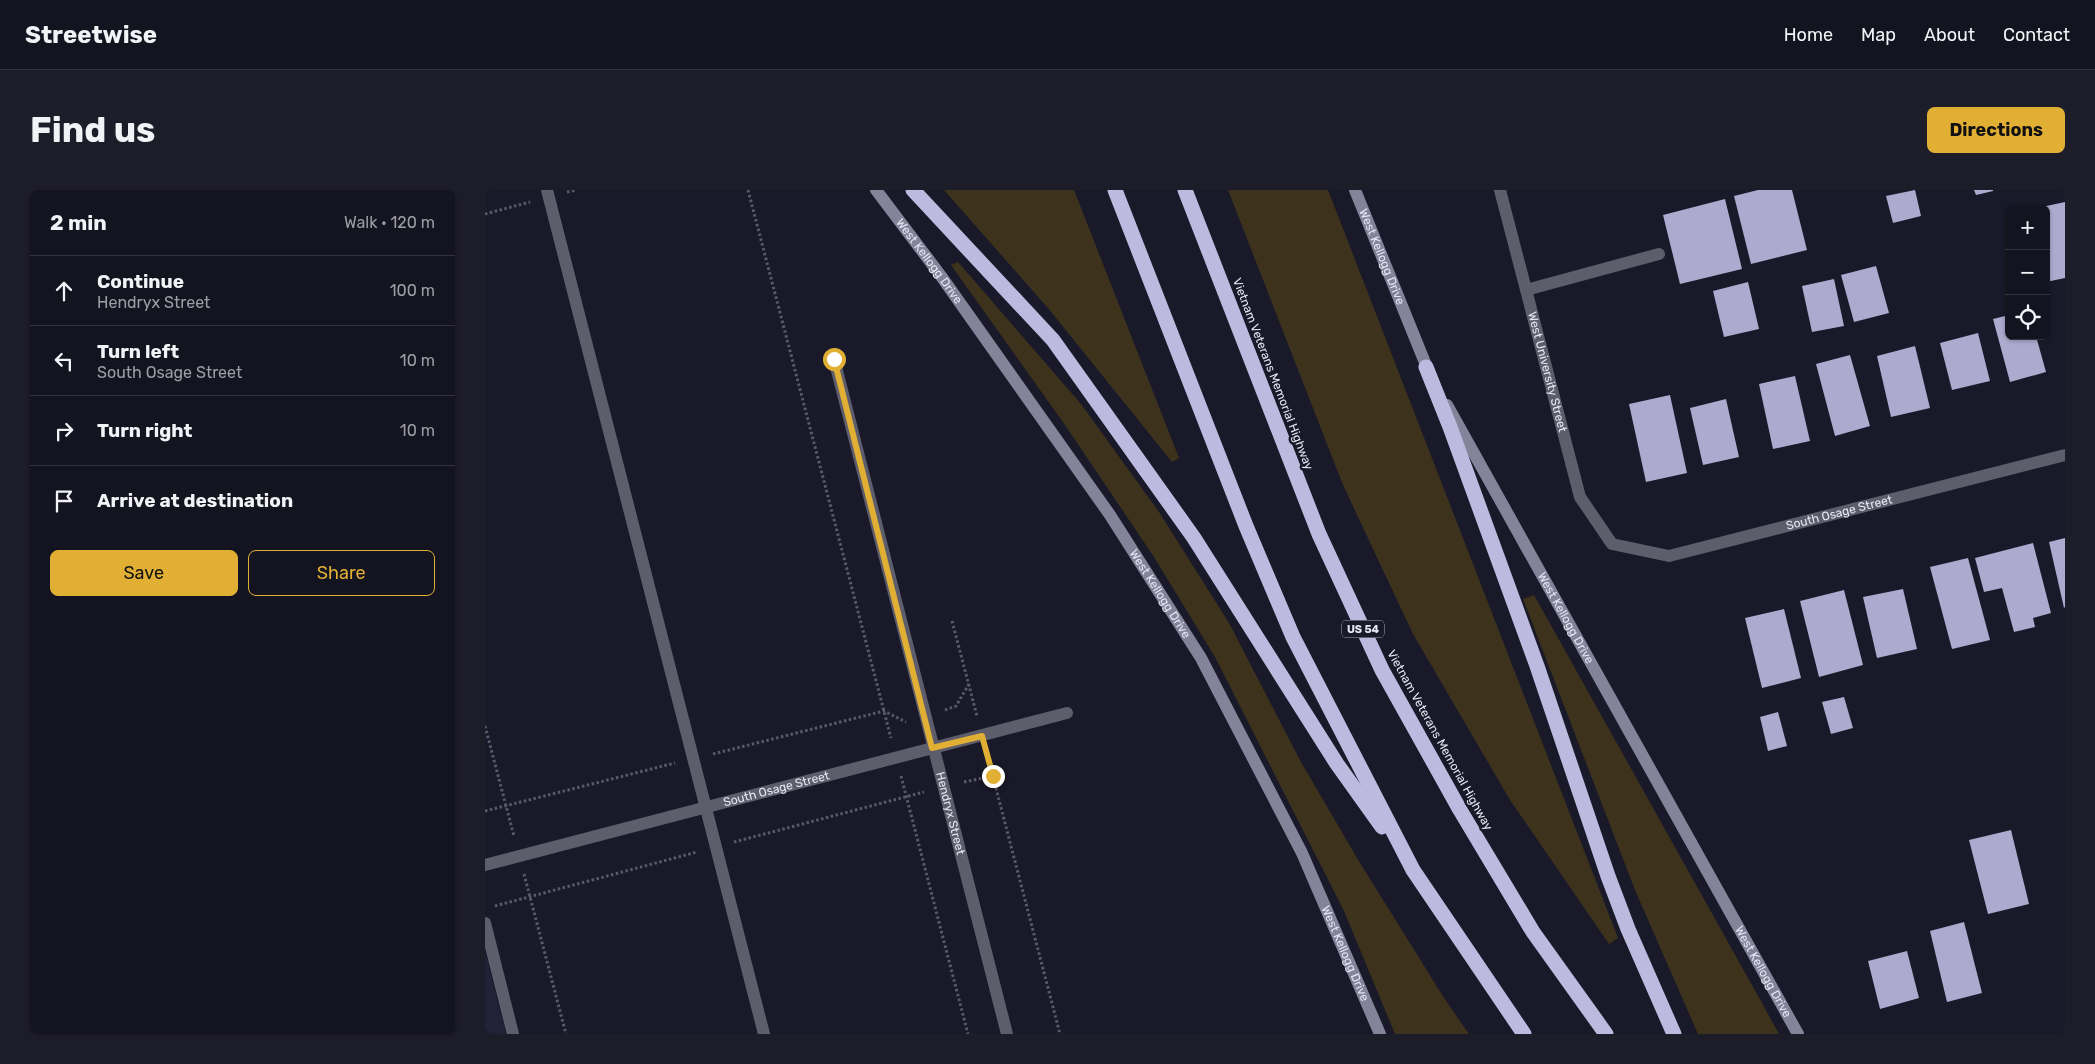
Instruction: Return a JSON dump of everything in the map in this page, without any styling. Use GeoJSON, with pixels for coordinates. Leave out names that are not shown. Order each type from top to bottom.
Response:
{"type":"FeatureCollection","features":[{"type":"Feature","properties":{"kind":"highway"},"geometry":{"type":"LineString","coordinates":[[913,190],[1053,340],[1194,538],[1337,764],[1413,870],[1524,1034]]}},
{"type":"Feature","properties":{"kind":"highway"},"geometry":{"type":"LineString","coordinates":[[1115,190],[1246,526],[1293,637],[1413,870]]}},
{"type":"Feature","properties":{"kind":"highway","name":"Vietnam Veterans Memorial Highway"},"geometry":{"type":"LineString","coordinates":[[1185,190],[1319,534],[1382,670],[1460,810],[1533,932],[1607,1034]]}},
{"type":"Feature","properties":{"kind":"highway"},"geometry":{"type":"LineString","coordinates":[[1426,367],[1450,427],[1537,666],[1611,885],[1674,1034]]}},
{"type":"Feature","properties":{"kind":"main road","name":"West Kellogg Drive"},"geometry":{"type":"LineString","coordinates":[[876,190],[941,276],[1110,515],[1201,658],[1302,852],[1380,1034]]}},
{"type":"Feature","properties":{"kind":"main road","name":"West Kellogg Drive"},"geometry":{"type":"LineString","coordinates":[[1355,190],[1426,367],[1798,1034]]}},
{"type":"Feature","properties":{"kind":"street"},"geometry":{"type":"LineString","coordinates":[[547,190],[763,1034]]}},
{"type":"Feature","properties":{"kind":"street","name":"West University Street"},"geometry":{"type":"LineString","coordinates":[[1500,190],[1580,497],[1612,544]]}},
{"type":"Feature","properties":{"kind":"street"},"geometry":{"type":"LineString","coordinates":[[1526,290],[1659,254]]}},
{"type":"Feature","properties":{"kind":"street","name":"Hendryx Street"},"geometry":{"type":"LineString","coordinates":[[834,359],[932,748],[1007,1034]]}},
{"type":"Feature","properties":{"kind":"street","name":"South Osage Street"},"geometry":{"type":"LineString","coordinates":[[1612,544],[1669,556],[2065,455]]}},
{"type":"Feature","properties":{"kind":"street","name":"South Osage Street"},"geometry":{"type":"LineString","coordinates":[[485,866],[1067,713]]}},
{"type":"Feature","properties":{"kind":"street"},"geometry":{"type":"LineString","coordinates":[[485,923],[513,1034]]}},
{"type":"Feature","properties":{"kind":"path"},"geometry":{"type":"LineString","coordinates":[[748,190],[968,1034]]}},
{"type":"Feature","properties":{"kind":"path"},"geometry":{"type":"LineString","coordinates":[[952,620],[1060,1034]]}},
{"type":"Feature","properties":{"kind":"path"},"geometry":{"type":"LineString","coordinates":[[485,811],[884,711],[905,722],[956,706],[969,684]]}},
{"type":"Feature","properties":{"kind":"path"},"geometry":{"type":"LineString","coordinates":[[485,726],[566,1034]]}},
{"type":"Feature","properties":{"kind":"shaded area"},"geometry":{"type":"Polygon","coordinates":[[[944,190],[1074,190],[1179,458],[1172,462],[1048,308],[944,190]]]}},
{"type":"Feature","properties":{"kind":"shaded area"},"geometry":{"type":"Polygon","coordinates":[[[1228,190],[1328,190],[1618,938],[1609,944],[1510,800],[1413,634],[1343,485],[1228,190]]]}},
{"type":"Feature","properties":{"kind":"shaded area"},"geometry":{"type":"Polygon","coordinates":[[[958,262],[1081,404],[1159,512],[1229,623],[1301,762],[1357,858],[1444,998],[1469,1034],[1395,1034],[1344,911],[1215,657],[1154,557],[1065,425],[951,265],[958,262]]]}},
{"type":"Feature","properties":{"kind":"shaded area"},"geometry":{"type":"Polygon","coordinates":[[[1534,595],[1779,1034],[1698,1034],[1635,890],[1523,599],[1534,595]]]}},
{"type":"Feature","properties":{"kind":"shaded area"},"geometry":{"type":"Polygon","coordinates":[[[485,952],[506,1034],[485,1034],[485,952]]]}},
{"type":"Feature","properties":{"kind":"building"},"geometry":{"type":"Polygon","coordinates":[[[1758,190],[1792,190],[1807,250],[1751,264],[1734,196],[1758,190]]]}},
{"type":"Feature","properties":{"kind":"building"},"geometry":{"type":"Polygon","coordinates":[[[1915,190],[1921,216],[1893,223],[1886,196],[1915,190]]]}},
{"type":"Feature","properties":{"kind":"building"},"geometry":{"type":"Polygon","coordinates":[[[1974,190],[1993,190],[1993,191],[1976,195],[1974,190]]]}},
{"type":"Feature","properties":{"kind":"building"},"geometry":{"type":"Polygon","coordinates":[[[1725,199],[1742,269],[1680,284],[1663,215],[1725,199]]]}},
{"type":"Feature","properties":{"kind":"building"},"geometry":{"type":"Polygon","coordinates":[[[2065,202],[2065,278],[2050,281],[2050,250],[2050,205],[2065,202]]]}},
{"type":"Feature","properties":{"kind":"building"},"geometry":{"type":"Polygon","coordinates":[[[1876,266],[1889,313],[1854,322],[1841,275],[1876,266]]]}},
{"type":"Feature","properties":{"kind":"building"},"geometry":{"type":"Polygon","coordinates":[[[1834,279],[1844,326],[1812,332],[1802,286],[1834,279]]]}},
{"type":"Feature","properties":{"kind":"building"},"geometry":{"type":"Polygon","coordinates":[[[1748,282],[1759,329],[1724,337],[1713,291],[1748,282]]]}},
{"type":"Feature","properties":{"kind":"building"},"geometry":{"type":"Polygon","coordinates":[[[2005,316],[2005,340],[2037,340],[2046,372],[2010,382],[1993,319],[2005,316]]]}},
{"type":"Feature","properties":{"kind":"building"},"geometry":{"type":"Polygon","coordinates":[[[1978,333],[1990,381],[1952,390],[1940,343],[1978,333]]]}},
{"type":"Feature","properties":{"kind":"building"},"geometry":{"type":"Polygon","coordinates":[[[1915,346],[1930,408],[1891,417],[1877,356],[1915,346]]]}},
{"type":"Feature","properties":{"kind":"building"},"geometry":{"type":"Polygon","coordinates":[[[1850,355],[1870,426],[1835,436],[1816,364],[1850,355]]]}},
{"type":"Feature","properties":{"kind":"building"},"geometry":{"type":"Polygon","coordinates":[[[1795,376],[1810,441],[1773,449],[1759,384],[1795,376]]]}},
{"type":"Feature","properties":{"kind":"building"},"geometry":{"type":"Polygon","coordinates":[[[1670,395],[1687,473],[1646,482],[1629,404],[1670,395]]]}},
{"type":"Feature","properties":{"kind":"building"},"geometry":{"type":"Polygon","coordinates":[[[1726,399],[1739,457],[1703,465],[1690,408],[1726,399]]]}},
{"type":"Feature","properties":{"kind":"building"},"geometry":{"type":"Polygon","coordinates":[[[2065,538],[2065,607],[2064,608],[2049,542],[2065,538]]]}},
{"type":"Feature","properties":{"kind":"building"},"geometry":{"type":"Polygon","coordinates":[[[2033,543],[2051,613],[2033,618],[2035,627],[2014,632],[2002,588],[1984,592],[1975,558],[2033,543]]]}},
{"type":"Feature","properties":{"kind":"building"},"geometry":{"type":"Polygon","coordinates":[[[1968,558],[1990,640],[1952,649],[1930,567],[1968,558]]]}},
{"type":"Feature","properties":{"kind":"building"},"geometry":{"type":"Polygon","coordinates":[[[1903,589],[1917,649],[1877,658],[1863,597],[1903,589]]]}},
{"type":"Feature","properties":{"kind":"building"},"geometry":{"type":"Polygon","coordinates":[[[1844,590],[1863,665],[1819,677],[1800,601],[1844,590]]]}},
{"type":"Feature","properties":{"kind":"building"},"geometry":{"type":"Polygon","coordinates":[[[1784,609],[1801,678],[1762,688],[1745,618],[1784,609]]]}},
{"type":"Feature","properties":{"kind":"building"},"geometry":{"type":"Polygon","coordinates":[[[1844,697],[1853,728],[1831,734],[1822,702],[1844,697]]]}},
{"type":"Feature","properties":{"kind":"building"},"geometry":{"type":"Polygon","coordinates":[[[1778,712],[1787,746],[1768,751],[1760,717],[1778,712]]]}},
{"type":"Feature","properties":{"kind":"building"},"geometry":{"type":"Polygon","coordinates":[[[2011,830],[2029,904],[1988,914],[1969,840],[2011,830]]]}},
{"type":"Feature","properties":{"kind":"building"},"geometry":{"type":"Polygon","coordinates":[[[1964,922],[1982,993],[1947,1002],[1930,931],[1964,922]]]}},
{"type":"Feature","properties":{"kind":"building"},"geometry":{"type":"Polygon","coordinates":[[[1907,951],[1919,998],[1880,1009],[1868,961],[1907,951]]]}},
{"type":"Feature","properties":{"kind":"route"},"geometry":{"type":"LineString","coordinates":[[834,359],[932,748],[982,736],[993,776]]}}]}
